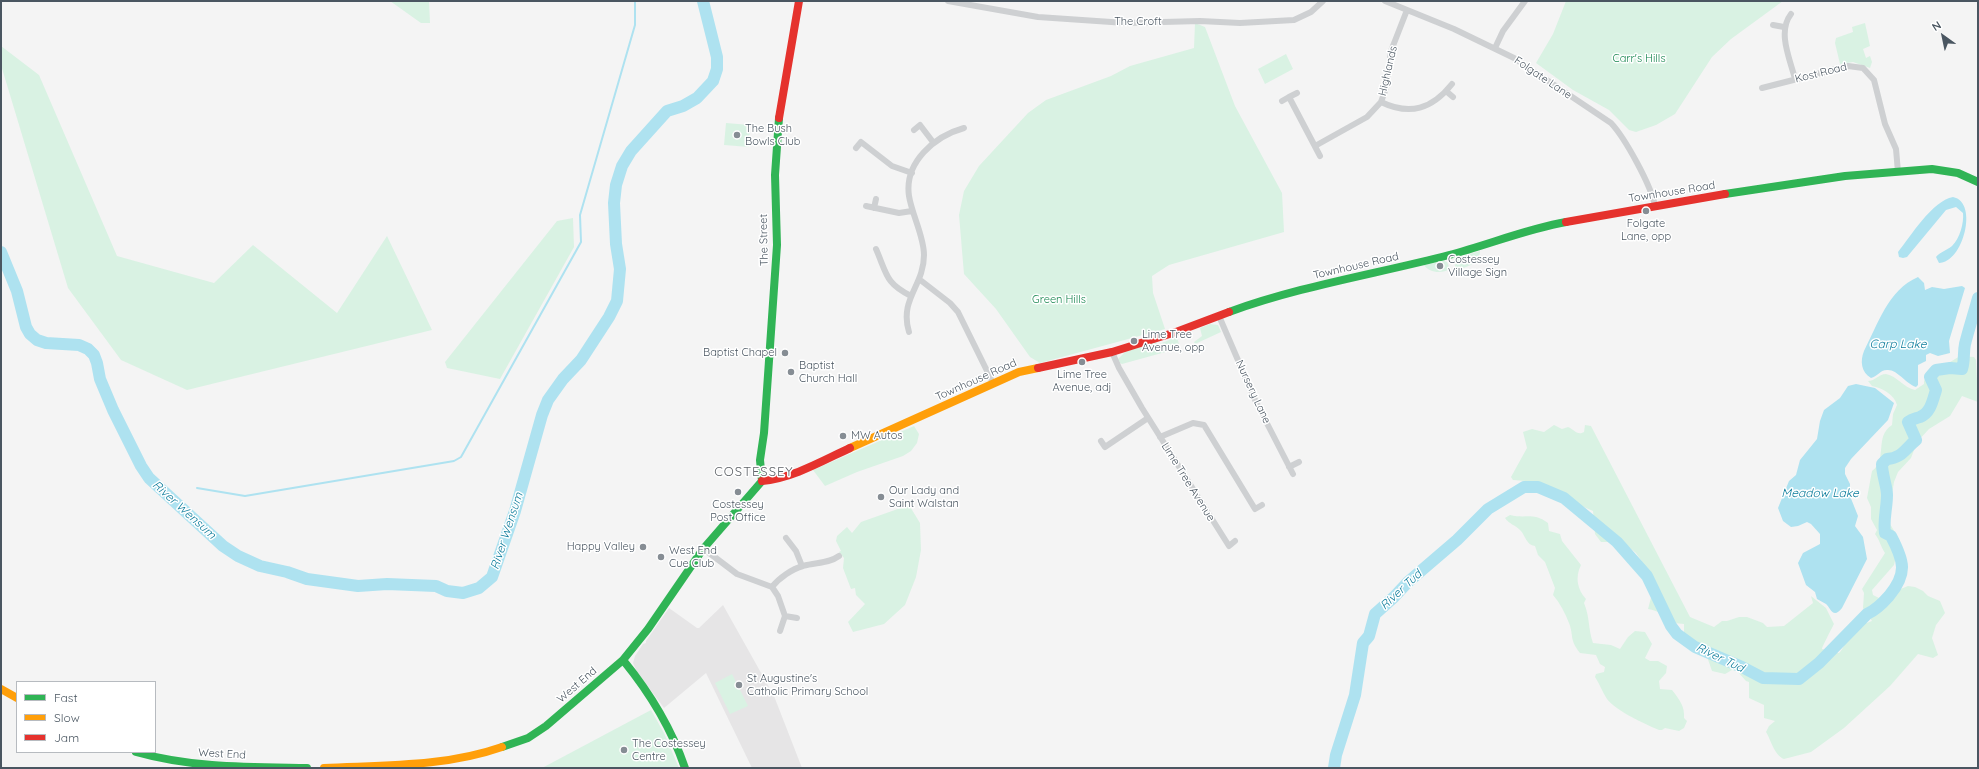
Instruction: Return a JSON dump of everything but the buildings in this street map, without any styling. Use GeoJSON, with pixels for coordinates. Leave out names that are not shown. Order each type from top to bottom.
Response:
{"type":"FeatureCollection","features":[{"type":"Feature","properties":{"kind":"street","name":"The Street"},"geometry":{"type":"LineString","coordinates":[[762,481],[760,460],[764,434],[766,386],[777,245],[775,174],[779,117],[800,1]]}},
{"type":"Feature","properties":{"kind":"street","name":"The Croft"},"geometry":{"type":"LineString","coordinates":[[948,1],[1038,18],[1126,23],[1200,21],[1240,23],[1294,20],[1311,12],[1324,1]]}},
{"type":"Feature","properties":{"kind":"street","name":"Folgate Lane"},"geometry":{"type":"LineString","coordinates":[[1385,1],[1454,29],[1528,66],[1611,123],[1620,133],[1631,153],[1655,206]]}},
{"type":"Feature","properties":{"kind":"street"},"geometry":{"type":"LineString","coordinates":[[1494,48],[1503,31],[1525,1]]}},
{"type":"Feature","properties":{"kind":"street","name":"Highlands"},"geometry":{"type":"LineString","coordinates":[[1315,146],[1367,117],[1381,102],[1386,88],[1391,51],[1407,10]]}},
{"type":"Feature","properties":{"kind":"street"},"geometry":{"type":"LineString","coordinates":[[1791,14],[1784,27],[1784,34],[1796,80]]}},
{"type":"Feature","properties":{"kind":"street"},"geometry":{"type":"LineString","coordinates":[[1773,25],[1784,27]]}},
{"type":"Feature","properties":{"kind":"street","name":"Kost Road"},"geometry":{"type":"LineString","coordinates":[[1762,88],[1848,66],[1859,66],[1867,70],[1876,85],[1885,124],[1896,149],[1898,172]]}},
{"type":"Feature","properties":{"kind":"street"},"geometry":{"type":"LineString","coordinates":[[1381,102],[1391,107],[1410,110],[1436,100],[1452,84]]}},
{"type":"Feature","properties":{"kind":"street"},"geometry":{"type":"LineString","coordinates":[[1446,91],[1453,97]]}},
{"type":"Feature","properties":{"kind":"street"},"geometry":{"type":"LineString","coordinates":[[1282,101],[1297,93]]}},
{"type":"Feature","properties":{"kind":"street"},"geometry":{"type":"LineString","coordinates":[[1289,97],[1320,156]]}},
{"type":"Feature","properties":{"kind":"street"},"geometry":{"type":"LineString","coordinates":[[914,130],[926,120]]}},
{"type":"Feature","properties":{"kind":"street"},"geometry":{"type":"LineString","coordinates":[[920,125],[933,142]]}},
{"type":"Feature","properties":{"kind":"street"},"geometry":{"type":"LineString","coordinates":[[909,332],[906,310],[919,279],[924,255],[908,194],[912,173],[924,150],[933,142],[943,135],[964,128]]}},
{"type":"Feature","properties":{"kind":"street"},"geometry":{"type":"LineString","coordinates":[[856,148],[863,139],[892,166],[912,173]]}},
{"type":"Feature","properties":{"kind":"street","name":"Townhouse Road"},"geometry":{"type":"LineString","coordinates":[[762,481],[771,480],[802,470],[1019,372],[1112,352],[1315,286],[1442,257],[1550,225],[1655,206],[1845,176],[1944,170],[1958,173],[1978,182]]}},
{"type":"Feature","properties":{"kind":"street"},"geometry":{"type":"LineString","coordinates":[[874,208],[876,199]]}},
{"type":"Feature","properties":{"kind":"street"},"geometry":{"type":"LineString","coordinates":[[866,206],[899,213],[912,211]]}},
{"type":"Feature","properties":{"kind":"street"},"geometry":{"type":"LineString","coordinates":[[876,249],[890,282],[911,296]]}},
{"type":"Feature","properties":{"kind":"street"},"geometry":{"type":"LineString","coordinates":[[872,259],[879,256]]}},
{"type":"Feature","properties":{"kind":"street"},"geometry":{"type":"LineString","coordinates":[[919,279],[950,303],[958,312],[993,383]]}},
{"type":"Feature","properties":{"kind":"street","name":"Nursery Lane"},"geometry":{"type":"LineString","coordinates":[[1219,316],[1256,402],[1293,474]]}},
{"type":"Feature","properties":{"kind":"street","name":"Lime Tree Avenue"},"geometry":{"type":"LineString","coordinates":[[1112,352],[1119,368],[1148,418],[1229,546]]}},
{"type":"Feature","properties":{"kind":"street"},"geometry":{"type":"LineString","coordinates":[[1101,441],[1106,449],[1148,418]]}},
{"type":"Feature","properties":{"kind":"street"},"geometry":{"type":"LineString","coordinates":[[1160,437],[1193,423],[1204,425],[1255,509],[1262,505]]}},
{"type":"Feature","properties":{"kind":"street"},"geometry":{"type":"LineString","coordinates":[[1289,467],[1299,462]]}},
{"type":"Feature","properties":{"kind":"street","name":"West End"},"geometry":{"type":"LineString","coordinates":[[324,768],[448,761],[475,756],[528,738],[546,726],[623,660],[660,613],[704,549],[762,481]]}},
{"type":"Feature","properties":{"kind":"street"},"geometry":{"type":"LineString","coordinates":[[786,538],[796,551],[802,566]]}},
{"type":"Feature","properties":{"kind":"street"},"geometry":{"type":"LineString","coordinates":[[791,543],[797,539]]}},
{"type":"Feature","properties":{"kind":"street"},"geometry":{"type":"LineString","coordinates":[[1223,550],[1235,541]]}},
{"type":"Feature","properties":{"kind":"street"},"geometry":{"type":"LineString","coordinates":[[704,549],[737,574],[772,587],[778,596],[785,616],[780,631]]}},
{"type":"Feature","properties":{"kind":"street"},"geometry":{"type":"LineString","coordinates":[[772,587],[777,581],[802,566],[826,563],[837,557],[839,566]]}},
{"type":"Feature","properties":{"kind":"street"},"geometry":{"type":"LineString","coordinates":[[785,616],[797,618]]}},
{"type":"Feature","properties":{"kind":"street"},"geometry":{"type":"LineString","coordinates":[[623,660],[664,717],[675,738],[685,768]]}},
{"type":"Feature","properties":{"kind":"street"},"geometry":{"type":"LineString","coordinates":[[1,689],[16,697]]}},
{"type":"Feature","properties":{"kind":"street","name":"West End"},"geometry":{"type":"LineString","coordinates":[[139,753],[149,757],[184,763],[225,766],[307,768]]}},
{"type":"Feature","properties":{"kind":"shaded area","name":"St Augustine's Catholic Primary School"},"geometry":{"type":"Polygon","coordinates":[[[723,605],[774,696],[802,768],[752,768],[706,673],[664,708],[637,672],[633,663],[635,656],[643,644],[646,643],[669,608],[699,628],[723,605]]]}},
{"type":"Feature","properties":{"kind":"green space"},"geometry":{"type":"Polygon","coordinates":[[[390,1],[429,1],[430,23],[421,23],[390,1]]]}},
{"type":"Feature","properties":{"kind":"green space","name":"Carr's Hills"},"geometry":{"type":"Polygon","coordinates":[[[1566,1],[1783,1],[1731,39],[1712,57],[1675,114],[1656,125],[1636,132],[1629,130],[1609,110],[1573,90],[1536,63],[1553,34],[1566,1]]]}},
{"type":"Feature","properties":{"kind":"green space","name":"Green Hills"},"geometry":{"type":"Polygon","coordinates":[[[1195,23],[1205,27],[1235,106],[1282,193],[1284,232],[1169,265],[1152,276],[1153,293],[1165,329],[1040,363],[1030,357],[996,309],[964,274],[959,215],[964,191],[979,166],[1028,113],[1046,100],[1111,76],[1130,66],[1194,48],[1195,23]]]}},
{"type":"Feature","properties":{"kind":"green space"},"geometry":{"type":"Polygon","coordinates":[[[1865,23],[1870,46],[1863,49],[1866,58],[1870,56],[1872,62],[1870,68],[1853,62],[1840,64],[1835,43],[1836,38],[1853,32],[1852,27],[1865,23]]]}},
{"type":"Feature","properties":{"kind":"green space"},"geometry":{"type":"Polygon","coordinates":[[[1,46],[39,75],[117,256],[214,283],[253,245],[337,313],[387,236],[432,330],[187,390],[121,360],[68,288],[1,65],[1,46]]]}},
{"type":"Feature","properties":{"kind":"green space"},"geometry":{"type":"Polygon","coordinates":[[[1286,54],[1293,69],[1265,84],[1258,69],[1286,54]]]}},
{"type":"Feature","properties":{"kind":"green space","name":"The Bush Bowls Club"},"geometry":{"type":"Polygon","coordinates":[[[726,123],[750,125],[749,147],[724,145],[726,123]]]}},
{"type":"Feature","properties":{"kind":"green space"},"geometry":{"type":"Polygon","coordinates":[[[573,218],[574,247],[500,379],[447,368],[445,362],[557,221],[573,218]]]}},
{"type":"Feature","properties":{"kind":"green space"},"geometry":{"type":"Polygon","coordinates":[[[1480,251],[1478,258],[1473,264],[1457,269],[1455,266],[1457,258],[1480,251]]]}},
{"type":"Feature","properties":{"kind":"green space"},"geometry":{"type":"Polygon","coordinates":[[[1444,261],[1447,262],[1450,269],[1443,272],[1429,270],[1424,265],[1444,261]]]}},
{"type":"Feature","properties":{"kind":"green space"},"geometry":{"type":"Polygon","coordinates":[[[1210,324],[1218,325],[1221,332],[1195,344],[1194,342],[1202,336],[1200,328],[1210,324]]]}},
{"type":"Feature","properties":{"kind":"green space"},"geometry":{"type":"Polygon","coordinates":[[[1177,337],[1180,348],[1122,364],[1118,359],[1125,352],[1155,342],[1159,344],[1177,337]]]}},
{"type":"Feature","properties":{"kind":"green space"},"geometry":{"type":"Polygon","coordinates":[[[1960,356],[1974,357],[1976,360],[1978,402],[1962,396],[1950,416],[1929,429],[1917,442],[1911,458],[1898,472],[1894,482],[1892,494],[1884,505],[1883,512],[1900,541],[1894,565],[1872,590],[1873,595],[1879,598],[1908,586],[1915,587],[1923,591],[1928,596],[1940,601],[1945,613],[1936,625],[1932,638],[1938,655],[1933,658],[1918,654],[1890,686],[1844,728],[1811,752],[1784,759],[1778,754],[1766,732],[1769,726],[1775,721],[1764,718],[1764,705],[1749,698],[1749,682],[1746,681],[1737,671],[1732,670],[1725,674],[1712,671],[1703,645],[1684,633],[1684,624],[1674,623],[1662,614],[1648,609],[1653,590],[1652,576],[1636,553],[1623,542],[1601,542],[1595,534],[1593,511],[1577,504],[1565,494],[1538,482],[1513,480],[1511,477],[1527,448],[1523,432],[1532,429],[1544,432],[1554,425],[1562,429],[1568,427],[1577,433],[1582,433],[1584,432],[1585,425],[1591,426],[1690,617],[1714,627],[1722,621],[1739,617],[1747,617],[1763,623],[1767,627],[1784,626],[1813,603],[1811,596],[1826,608],[1834,624],[1822,649],[1839,653],[1858,626],[1872,621],[1863,608],[1864,593],[1862,589],[1885,553],[1875,534],[1877,530],[1871,519],[1871,507],[1867,498],[1872,471],[1877,466],[1879,461],[1882,441],[1887,430],[1892,425],[1893,414],[1897,405],[1893,398],[1884,390],[1872,386],[1868,381],[1886,374],[1894,377],[1907,387],[1915,390],[1924,384],[1929,372],[1937,370],[1960,356]]]}},
{"type":"Feature","properties":{"kind":"green space"},"geometry":{"type":"Polygon","coordinates":[[[914,426],[919,434],[917,443],[911,451],[903,456],[857,472],[825,486],[813,470],[914,426]]]}},
{"type":"Feature","properties":{"kind":"green space"},"geometry":{"type":"Polygon","coordinates":[[[909,505],[920,523],[921,550],[916,577],[905,605],[884,624],[853,632],[848,622],[865,604],[856,595],[855,588],[851,589],[843,568],[844,558],[839,552],[841,551],[836,541],[837,536],[847,527],[852,533],[861,522],[909,505]]]}},
{"type":"Feature","properties":{"kind":"green space"},"geometry":{"type":"Polygon","coordinates":[[[1510,515],[1534,517],[1548,523],[1549,531],[1560,534],[1562,541],[1581,565],[1578,574],[1578,583],[1586,599],[1584,603],[1593,643],[1611,645],[1620,649],[1628,637],[1635,631],[1645,632],[1652,644],[1645,658],[1650,661],[1658,661],[1667,666],[1666,673],[1659,681],[1660,689],[1672,690],[1679,700],[1684,710],[1684,718],[1687,721],[1684,728],[1679,731],[1665,728],[1659,730],[1639,721],[1611,704],[1595,677],[1596,674],[1604,672],[1605,667],[1600,664],[1596,655],[1580,653],[1573,641],[1567,619],[1553,595],[1555,588],[1545,562],[1538,555],[1535,546],[1530,544],[1522,532],[1505,518],[1510,515]]]}},
{"type":"Feature","properties":{"kind":"green space"},"geometry":{"type":"Polygon","coordinates":[[[732,674],[748,706],[730,714],[715,683],[732,674]]]}},
{"type":"Feature","properties":{"kind":"green space"},"geometry":{"type":"Polygon","coordinates":[[[651,710],[664,733],[679,768],[542,768],[651,710]]]}},
{"type":"Feature","properties":{"kind":"water"},"geometry":{"type":"Polygon","coordinates":[[[1953,197],[1961,201],[1965,209],[1966,220],[1965,232],[1955,253],[1948,260],[1939,263],[1936,257],[1952,246],[1959,235],[1962,226],[1963,213],[1956,207],[1946,210],[1907,257],[1899,257],[1898,252],[1922,220],[1937,205],[1953,197]]]}},
{"type":"Feature","properties":{"kind":"water","name":"Carp Lake"},"geometry":{"type":"Polygon","coordinates":[[[1918,277],[1924,283],[1925,290],[1932,287],[1944,289],[1962,286],[1965,288],[1949,341],[1950,353],[1938,356],[1930,353],[1926,355],[1926,361],[1918,365],[1918,385],[1916,387],[1891,370],[1882,371],[1871,378],[1865,373],[1862,366],[1864,351],[1879,319],[1891,299],[1899,290],[1918,277]]]}},
{"type":"Feature","properties":{"kind":"water","name":"Meadow Lake"},"geometry":{"type":"Polygon","coordinates":[[[1856,384],[1875,388],[1894,403],[1888,420],[1851,459],[1845,468],[1845,474],[1850,484],[1850,496],[1858,516],[1855,526],[1863,537],[1867,559],[1842,608],[1834,613],[1826,604],[1817,599],[1815,592],[1806,585],[1798,563],[1803,553],[1820,544],[1820,534],[1811,524],[1807,522],[1791,527],[1783,521],[1778,508],[1789,481],[1796,475],[1800,460],[1817,439],[1820,421],[1824,410],[1840,398],[1848,386],[1856,384]]]}},
{"type":"Feature","properties":{"kind":"waterway"},"geometry":{"type":"LineString","coordinates":[[197,488],[245,496],[454,461],[461,457],[581,242],[580,215],[635,25],[635,1]]}},
{"type":"Feature","properties":{"kind":"waterway","name":"River Wensum"},"geometry":{"type":"LineString","coordinates":[[1,252],[17,291],[26,327],[30,334],[37,340],[46,343],[79,345],[88,349],[94,355],[100,379],[113,410],[141,466],[149,478],[223,546],[238,556],[260,566],[287,572],[307,579],[358,586],[387,584],[436,586],[447,591],[463,593],[479,588],[492,577],[515,511],[542,415],[548,400],[563,379],[581,360],[609,317],[617,301],[620,269],[616,244],[614,203],[616,185],[622,166],[631,151],[667,111],[683,106],[697,98],[713,81],[717,69],[717,57],[703,1]]}},
{"type":"Feature","properties":{"kind":"waterway","name":"River Tud"},"geometry":{"type":"LineString","coordinates":[[1334,768],[1336,755],[1355,695],[1363,643],[1369,636],[1375,614],[1408,582],[1457,540],[1488,509],[1524,487],[1538,487],[1564,498],[1617,542],[1647,576],[1671,626],[1677,634],[1695,647],[1742,667],[1763,678],[1799,679],[1819,663],[1867,614],[1881,604],[1889,596],[1899,580],[1902,567],[1899,553],[1891,536],[1885,533],[1884,523],[1887,495],[1882,464],[1887,459],[1900,455],[1916,440],[1908,422],[1924,415],[1931,405],[1936,390],[1930,377],[1936,370],[1950,368],[1962,369],[1965,344],[1978,298]]}},
{"type":"Feature","properties":{"kind":"traffic: fast"},"geometry":{"type":"LineString","coordinates":[[762,481],[760,460],[764,433],[777,245],[775,175],[779,118]]}},
{"type":"Feature","properties":{"kind":"traffic: fast"},"geometry":{"type":"LineString","coordinates":[[1725,194],[1845,176],[1932,169],[1958,173],[1978,182]]}},
{"type":"Feature","properties":{"kind":"traffic: fast"},"geometry":{"type":"LineString","coordinates":[[1229,312],[1283,295],[1422,262],[1536,229],[1566,222]]}},
{"type":"Feature","properties":{"kind":"traffic: fast"},"geometry":{"type":"LineString","coordinates":[[502,747],[528,738],[546,726],[623,660],[648,629],[703,549],[762,481]]}},
{"type":"Feature","properties":{"kind":"traffic: fast"},"geometry":{"type":"LineString","coordinates":[[623,660],[659,711],[673,738],[685,768]]}},
{"type":"Feature","properties":{"kind":"traffic: fast"},"geometry":{"type":"LineString","coordinates":[[140,753],[178,761],[221,766],[307,768]]}},
{"type":"Feature","properties":{"kind":"traffic: slow"},"geometry":{"type":"LineString","coordinates":[[850,448],[1019,372],[1038,368]]}},
{"type":"Feature","properties":{"kind":"traffic: slow"},"geometry":{"type":"LineString","coordinates":[[1,689],[16,697]]}},
{"type":"Feature","properties":{"kind":"traffic: slow"},"geometry":{"type":"LineString","coordinates":[[324,768],[436,762],[480,754],[502,747]]}},
{"type":"Feature","properties":{"kind":"traffic: jam"},"geometry":{"type":"LineString","coordinates":[[779,118],[799,1]]}},
{"type":"Feature","properties":{"kind":"traffic: jam"},"geometry":{"type":"LineString","coordinates":[[1566,222],[1725,194]]}},
{"type":"Feature","properties":{"kind":"traffic: jam"},"geometry":{"type":"LineString","coordinates":[[1038,368],[1112,352],[1176,332],[1229,312]]}},
{"type":"Feature","properties":{"kind":"traffic: jam"},"geometry":{"type":"LineString","coordinates":[[762,481],[796,473],[850,448]]}},
{"type":"Feature","properties":{"kind":"place","name":"The Bush Bowls Club"},"geometry":{"type":"Point","coordinates":[737,135]}},
{"type":"Feature","properties":{"kind":"place","name":"Folgate Lane, opp"},"geometry":{"type":"Point","coordinates":[1646,211]}},
{"type":"Feature","properties":{"kind":"place","name":"Costessey Village Sign"},"geometry":{"type":"Point","coordinates":[1440,266]}},
{"type":"Feature","properties":{"kind":"place","name":"Lime Tree Avenue, opp"},"geometry":{"type":"Point","coordinates":[1134,341]}},
{"type":"Feature","properties":{"kind":"place","name":"Baptist Chapel"},"geometry":{"type":"Point","coordinates":[785,353]}},
{"type":"Feature","properties":{"kind":"place","name":"Lime Tree Avenue, adj"},"geometry":{"type":"Point","coordinates":[1082,362]}},
{"type":"Feature","properties":{"kind":"place","name":"Baptist Church Hall"},"geometry":{"type":"Point","coordinates":[791,372]}},
{"type":"Feature","properties":{"kind":"place","name":"MW Autos"},"geometry":{"type":"Point","coordinates":[843,436]}},
{"type":"Feature","properties":{"kind":"place","name":"Costessey Post Office"},"geometry":{"type":"Point","coordinates":[738,492]}},
{"type":"Feature","properties":{"kind":"place","name":"Our Lady and Saint Walstan"},"geometry":{"type":"Point","coordinates":[881,497]}},
{"type":"Feature","properties":{"kind":"place","name":"Happy Valley"},"geometry":{"type":"Point","coordinates":[643,547]}},
{"type":"Feature","properties":{"kind":"place","name":"West End Cue Club"},"geometry":{"type":"Point","coordinates":[661,557]}},
{"type":"Feature","properties":{"kind":"place","name":"St Augustine's Catholic Primary School"},"geometry":{"type":"Point","coordinates":[739,685]}},
{"type":"Feature","properties":{"kind":"place","name":"The Costessey Centre"},"geometry":{"type":"Point","coordinates":[624,750]}},
{"type":"Feature","properties":{"kind":"district","name":"COSTESSEY"},"geometry":{"type":"Point","coordinates":[754,472]}}]}
